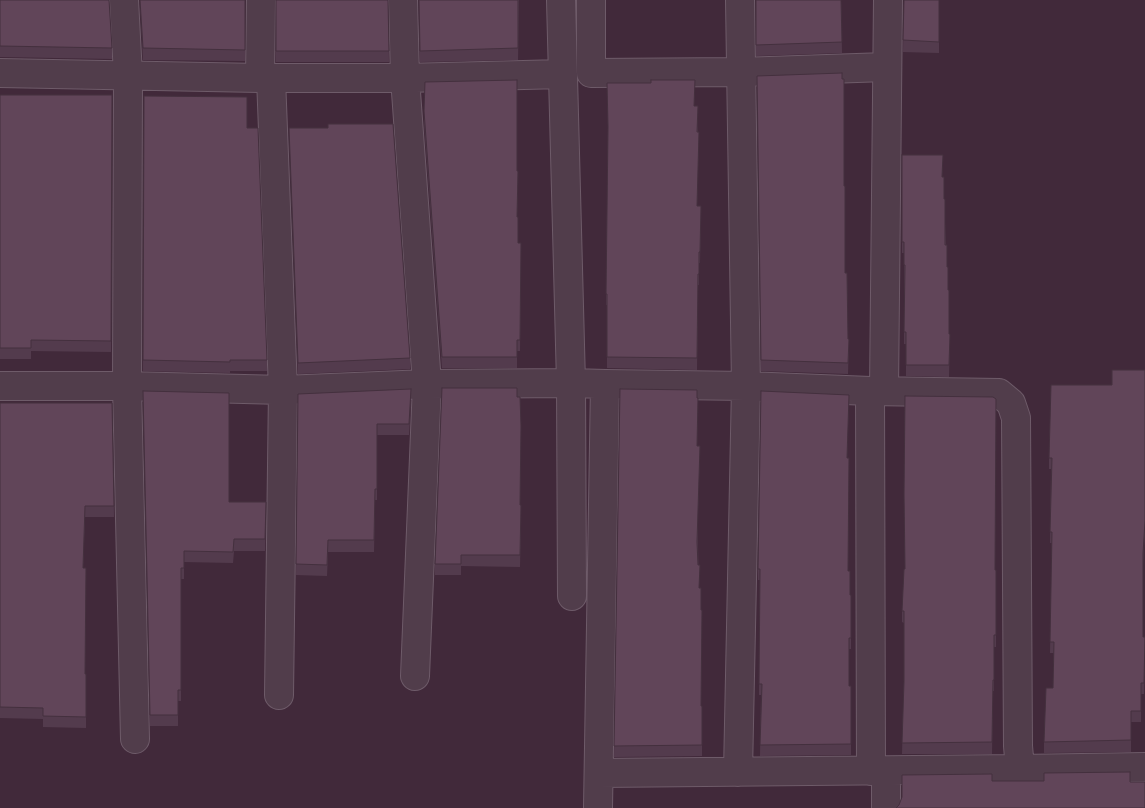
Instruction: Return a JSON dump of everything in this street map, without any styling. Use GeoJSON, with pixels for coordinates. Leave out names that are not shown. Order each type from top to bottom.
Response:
{"type":"FeatureCollection","features":[{"type":"Feature","properties":{"kind":"street"},"geometry":{"type":"LineString","coordinates":[[124,0],[128,76],[128,386],[135,739]]}},
{"type":"Feature","properties":{"kind":"street"},"geometry":{"type":"LineString","coordinates":[[260,0],[266,78],[282,390],[279,695]]}},
{"type":"Feature","properties":{"kind":"street"},"geometry":{"type":"LineString","coordinates":[[403,0],[405,78],[427,384],[415,676]]}},
{"type":"Feature","properties":{"kind":"street"},"geometry":{"type":"LineString","coordinates":[[561,0],[571,383],[572,596]]}},
{"type":"Feature","properties":{"kind":"street"},"geometry":{"type":"LineString","coordinates":[[591,0],[591,74],[740,72],[886,67]]}},
{"type":"Feature","properties":{"kind":"street"},"geometry":{"type":"LineString","coordinates":[[738,772],[746,386],[740,0]]}},
{"type":"Feature","properties":{"kind":"street"},"geometry":{"type":"LineString","coordinates":[[886,808],[878,771],[877,391],[887,130],[888,0]]}},
{"type":"Feature","properties":{"kind":"street"},"geometry":{"type":"LineString","coordinates":[[0,73],[266,78],[405,78],[563,74]]}},
{"type":"Feature","properties":{"kind":"street"},"geometry":{"type":"LineString","coordinates":[[0,386],[128,386],[282,390],[427,384],[571,383],[999,393],[1011,403],[1016,418],[1018,736],[1020,769]]}},
{"type":"Feature","properties":{"kind":"street"},"geometry":{"type":"LineString","coordinates":[[598,807],[605,384]]}},
{"type":"Feature","properties":{"kind":"street"},"geometry":{"type":"LineString","coordinates":[[599,773],[1145,767]]}},
{"type":"Feature","properties":{"kind":"building"},"geometry":{"type":"Polygon","coordinates":[[[0,0],[109,0],[112,48],[0,46],[0,0]]]}},
{"type":"Feature","properties":{"kind":"building"},"geometry":{"type":"Polygon","coordinates":[[[140,0],[245,0],[245,50],[143,48],[140,0]]]}},
{"type":"Feature","properties":{"kind":"building"},"geometry":{"type":"Polygon","coordinates":[[[276,0],[388,0],[389,51],[276,51],[276,0]]]}},
{"type":"Feature","properties":{"kind":"building"},"geometry":{"type":"Polygon","coordinates":[[[419,0],[518,0],[518,48],[420,51],[419,0]]]}},
{"type":"Feature","properties":{"kind":"building"},"geometry":{"type":"Polygon","coordinates":[[[756,0],[841,0],[842,42],[756,45],[756,0]]]}},
{"type":"Feature","properties":{"kind":"building"},"geometry":{"type":"Polygon","coordinates":[[[904,0],[939,0],[939,42],[903,40],[904,0]]]}},
{"type":"Feature","properties":{"kind":"building"},"geometry":{"type":"Polygon","coordinates":[[[842,73],[842,79],[844,79],[845,273],[847,273],[848,363],[761,360],[757,76],[842,73]]]}},
{"type":"Feature","properties":{"kind":"building"},"geometry":{"type":"Polygon","coordinates":[[[517,80],[517,217],[518,243],[521,243],[520,340],[517,340],[517,357],[442,357],[424,111],[425,82],[517,80]]]}},
{"type":"Feature","properties":{"kind":"building"},"geometry":{"type":"Polygon","coordinates":[[[651,80],[695,80],[694,106],[698,106],[697,132],[699,132],[697,206],[701,206],[697,358],[607,357],[607,83],[651,83],[651,80]]]}},
{"type":"Feature","properties":{"kind":"building"},"geometry":{"type":"Polygon","coordinates":[[[0,95],[112,95],[111,341],[31,340],[31,348],[0,348],[0,95]]]}},
{"type":"Feature","properties":{"kind":"building"},"geometry":{"type":"Polygon","coordinates":[[[144,96],[247,97],[247,128],[258,128],[267,360],[230,360],[230,362],[143,360],[144,96]]]}},
{"type":"Feature","properties":{"kind":"building"},"geometry":{"type":"Polygon","coordinates":[[[328,124],[393,124],[410,358],[298,363],[289,128],[328,128],[328,124]]]}},
{"type":"Feature","properties":{"kind":"building"},"geometry":{"type":"Polygon","coordinates":[[[902,155],[943,155],[945,245],[947,245],[949,290],[949,365],[906,365],[906,332],[904,332],[905,265],[904,242],[902,242],[902,155]]]}},
{"type":"Feature","properties":{"kind":"building"},"geometry":{"type":"Polygon","coordinates":[[[1112,370],[1145,370],[1143,637],[1145,637],[1144,683],[1141,683],[1141,711],[1131,711],[1131,740],[1044,742],[1046,688],[1053,688],[1054,642],[1050,642],[1052,458],[1049,458],[1051,385],[1112,385],[1112,370]]]}},
{"type":"Feature","properties":{"kind":"building"},"geometry":{"type":"Polygon","coordinates":[[[442,388],[517,388],[517,397],[520,397],[521,426],[520,555],[461,555],[461,564],[435,564],[442,388]]]}},
{"type":"Feature","properties":{"kind":"building"},"geometry":{"type":"Polygon","coordinates":[[[411,389],[409,424],[377,424],[377,489],[375,489],[374,540],[328,540],[327,565],[296,564],[298,394],[411,389]]]}},
{"type":"Feature","properties":{"kind":"building"},"geometry":{"type":"Polygon","coordinates":[[[620,389],[697,390],[697,446],[700,446],[697,542],[702,610],[702,745],[614,746],[620,389]]]}},
{"type":"Feature","properties":{"kind":"building"},"geometry":{"type":"Polygon","coordinates":[[[143,391],[229,393],[229,502],[266,502],[265,539],[234,539],[233,552],[184,551],[184,568],[181,568],[181,690],[178,690],[178,715],[150,715],[143,391]]]}},
{"type":"Feature","properties":{"kind":"building"},"geometry":{"type":"Polygon","coordinates":[[[761,391],[849,395],[847,458],[849,458],[848,571],[850,571],[851,595],[849,686],[851,686],[851,744],[760,745],[762,684],[759,684],[760,569],[758,569],[761,391]]]}},
{"type":"Feature","properties":{"kind":"building"},"geometry":{"type":"Polygon","coordinates":[[[905,396],[993,397],[996,399],[996,635],[994,635],[992,742],[902,743],[905,396]]]}},
{"type":"Feature","properties":{"kind":"building"},"geometry":{"type":"Polygon","coordinates":[[[0,403],[112,403],[114,506],[85,506],[83,568],[86,568],[86,717],[43,716],[43,708],[0,707],[0,403]]]}},
{"type":"Feature","properties":{"kind":"building"},"geometry":{"type":"Polygon","coordinates":[[[1130,772],[1130,782],[1145,782],[1145,808],[896,808],[902,797],[902,775],[992,774],[992,781],[1044,781],[1044,773],[1130,772]]]}}]}
